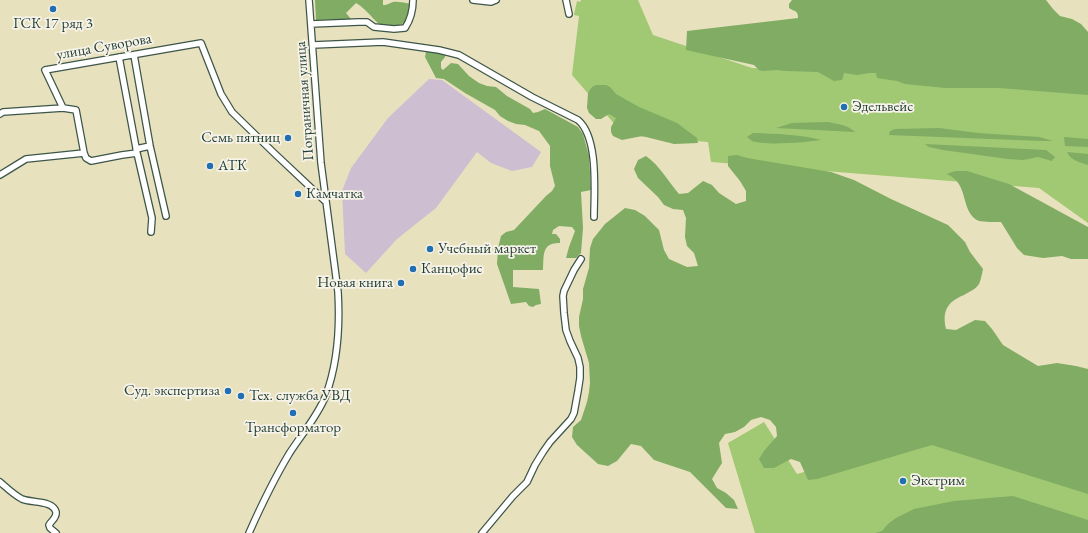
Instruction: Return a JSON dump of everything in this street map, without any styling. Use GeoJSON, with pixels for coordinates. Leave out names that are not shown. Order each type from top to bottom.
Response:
{"type":"FeatureCollection","features":[{"type":"Feature","properties":{"kind":"street","name":"Пограничная улица"},"geometry":{"type":"LineString","coordinates":[[248,533],[281,467],[322,405],[332,376],[338,342],[339,302],[321,163],[309,0]]}},
{"type":"Feature","properties":{"kind":"street"},"geometry":{"type":"LineString","coordinates":[[311,24],[367,22],[374,27],[394,29],[405,28],[411,16],[414,0]]}},
{"type":"Feature","properties":{"kind":"street"},"geometry":{"type":"LineString","coordinates":[[473,0],[491,2],[496,0]]}},
{"type":"Feature","properties":{"kind":"street"},"geometry":{"type":"LineString","coordinates":[[566,0],[569,14]]}},
{"type":"Feature","properties":{"kind":"street"},"geometry":{"type":"LineString","coordinates":[[313,45],[383,42],[439,50],[459,56],[532,97],[578,120],[582,123],[586,130],[592,151],[594,168],[594,217]]}},
{"type":"Feature","properties":{"kind":"street","name":"Пограничная улица"},"geometry":{"type":"LineString","coordinates":[[201,43],[221,94],[232,112],[272,152],[325,201]]}},
{"type":"Feature","properties":{"kind":"street","name":"улица Суворова"},"geometry":{"type":"LineString","coordinates":[[63,108],[45,70],[201,43]]}},
{"type":"Feature","properties":{"kind":"street"},"geometry":{"type":"LineString","coordinates":[[134,54],[150,146],[166,216]]}},
{"type":"Feature","properties":{"kind":"street"},"geometry":{"type":"LineString","coordinates":[[119,58],[136,151],[152,218],[151,232]]}},
{"type":"Feature","properties":{"kind":"street"},"geometry":{"type":"LineString","coordinates":[[0,114],[3,112],[63,108],[76,110],[84,153],[86,158],[91,161],[122,155],[150,146]]}},
{"type":"Feature","properties":{"kind":"street"},"geometry":{"type":"LineString","coordinates":[[0,175],[26,159],[84,153]]}},
{"type":"Feature","properties":{"kind":"street"},"geometry":{"type":"LineString","coordinates":[[482,533],[513,496],[527,482],[543,452],[571,419],[574,413],[579,385],[580,368],[578,358],[566,330],[563,296],[574,270],[581,260]]}},
{"type":"Feature","properties":{"kind":"street"},"geometry":{"type":"LineString","coordinates":[[0,482],[22,499],[45,503],[53,507],[56,515],[49,525],[50,528],[56,533]]}},
{"type":"Feature","properties":{"kind":"shaded area"},"geometry":{"type":"Polygon","coordinates":[[[429,79],[442,80],[541,152],[532,167],[512,171],[491,163],[477,152],[436,208],[397,239],[366,273],[345,254],[342,191],[351,168],[388,118],[429,79]]]}},
{"type":"Feature","properties":{"kind":"green space"},"geometry":{"type":"Polygon","coordinates":[[[315,0],[383,0],[383,5],[392,2],[411,4],[409,16],[405,22],[390,27],[379,24],[356,3],[346,13],[351,19],[316,20],[315,0]]]}},
{"type":"Feature","properties":{"kind":"green space","name":"Эдельвейс"},"geometry":{"type":"Polygon","coordinates":[[[581,0],[638,0],[653,35],[752,68],[1088,79],[1088,223],[1039,188],[711,162],[708,142],[624,135],[572,75],[579,16],[574,15],[577,1],[580,2],[581,0]]]}},
{"type":"Feature","properties":{"kind":"green space"},"geometry":{"type":"Polygon","coordinates":[[[792,0],[1046,0],[1060,16],[1072,19],[1081,24],[1088,32],[1088,95],[999,88],[945,88],[905,84],[897,81],[877,78],[876,73],[857,75],[844,73],[842,80],[834,81],[818,72],[776,70],[763,71],[759,70],[754,65],[686,50],[687,31],[798,18],[797,12],[789,8],[789,4],[792,0]]]}},
{"type":"Feature","properties":{"kind":"green space"},"geometry":{"type":"Polygon","coordinates":[[[430,51],[445,54],[445,57],[441,62],[441,68],[443,70],[451,63],[458,64],[469,76],[479,83],[496,87],[507,96],[530,109],[533,113],[545,109],[578,127],[583,134],[589,156],[591,190],[581,192],[583,228],[581,253],[576,258],[566,258],[575,231],[572,227],[559,226],[553,230],[552,234],[556,234],[560,239],[560,243],[549,245],[545,251],[543,270],[513,270],[513,287],[539,289],[541,304],[533,307],[529,306],[526,302],[511,304],[497,264],[498,248],[501,236],[506,232],[514,230],[552,191],[555,186],[550,166],[550,146],[539,131],[525,125],[508,121],[500,116],[495,110],[444,79],[436,78],[425,57],[426,52],[430,51]]]}},
{"type":"Feature","properties":{"kind":"green space"},"geometry":{"type":"Polygon","coordinates":[[[596,85],[606,85],[616,94],[639,107],[677,123],[697,138],[698,143],[674,144],[642,136],[622,140],[613,136],[611,127],[616,118],[609,114],[601,119],[596,119],[589,113],[587,108],[588,93],[592,87],[596,85]]]}},
{"type":"Feature","properties":{"kind":"green space"},"geometry":{"type":"Polygon","coordinates":[[[828,122],[846,126],[855,132],[776,128],[792,123],[828,122]]]}},
{"type":"Feature","properties":{"kind":"green space"},"geometry":{"type":"Polygon","coordinates":[[[939,128],[978,133],[1039,137],[1053,141],[889,135],[890,131],[895,129],[939,128]]]}},
{"type":"Feature","properties":{"kind":"green space"},"geometry":{"type":"Polygon","coordinates":[[[753,133],[796,135],[821,140],[767,143],[752,141],[747,137],[753,133]]]}},
{"type":"Feature","properties":{"kind":"green space"},"geometry":{"type":"Polygon","coordinates":[[[1064,137],[1088,139],[1088,147],[1065,146],[1064,137]]]}},
{"type":"Feature","properties":{"kind":"green space"},"geometry":{"type":"Polygon","coordinates":[[[925,144],[1046,150],[1055,157],[1052,161],[1038,157],[1023,160],[1008,159],[943,150],[929,147],[925,144]]]}},
{"type":"Feature","properties":{"kind":"green space"},"geometry":{"type":"Polygon","coordinates":[[[1067,152],[1088,154],[1088,165],[1073,159],[1067,152]]]}},
{"type":"Feature","properties":{"kind":"green space"},"geometry":{"type":"Polygon","coordinates":[[[737,155],[831,172],[854,180],[948,225],[965,242],[970,252],[983,269],[978,286],[953,301],[947,308],[945,312],[946,329],[956,330],[975,320],[985,321],[1003,345],[1038,366],[1057,363],[1088,369],[1088,494],[932,445],[817,479],[808,480],[800,462],[791,459],[774,468],[764,468],[759,459],[777,436],[776,427],[770,420],[761,417],[751,420],[744,427],[735,432],[725,434],[719,443],[722,463],[712,479],[717,488],[734,500],[738,509],[726,508],[690,472],[654,460],[641,446],[631,444],[617,461],[608,466],[598,464],[577,445],[572,437],[573,427],[581,420],[587,402],[590,383],[589,363],[581,336],[579,317],[583,299],[583,289],[589,268],[590,248],[593,239],[605,224],[625,208],[635,210],[645,216],[659,230],[664,250],[669,259],[687,267],[698,266],[694,253],[687,246],[685,237],[686,218],[683,210],[673,209],[664,205],[658,197],[638,178],[634,169],[638,160],[646,156],[660,169],[679,194],[688,193],[703,181],[712,185],[719,193],[736,204],[746,201],[746,191],[728,166],[728,156],[737,155]]]}},
{"type":"Feature","properties":{"kind":"green space"},"geometry":{"type":"Polygon","coordinates":[[[955,171],[967,171],[1009,184],[1088,227],[1088,259],[1071,259],[1062,256],[1043,258],[1024,255],[1017,248],[1001,222],[979,221],[971,215],[959,184],[955,179],[947,174],[955,171]]]}},
{"type":"Feature","properties":{"kind":"green space","name":"Экстрим"},"geometry":{"type":"Polygon","coordinates":[[[764,422],[797,474],[935,434],[1088,489],[1088,533],[755,533],[728,443],[764,422]]]}},
{"type":"Feature","properties":{"kind":"green space"},"geometry":{"type":"Polygon","coordinates":[[[1013,496],[1088,520],[1088,533],[875,533],[882,531],[896,518],[914,509],[954,501],[1013,496]]]}},
{"type":"Feature","properties":{"kind":"place","name":"ГСК 17 ряд 3"},"geometry":{"type":"Point","coordinates":[53,9]}},
{"type":"Feature","properties":{"kind":"place","name":"Эдельвейс"},"geometry":{"type":"Point","coordinates":[844,107]}},
{"type":"Feature","properties":{"kind":"place","name":"Семь пятниц"},"geometry":{"type":"Point","coordinates":[288,138]}},
{"type":"Feature","properties":{"kind":"place","name":"АТК"},"geometry":{"type":"Point","coordinates":[210,166]}},
{"type":"Feature","properties":{"kind":"place","name":"Камчатка"},"geometry":{"type":"Point","coordinates":[298,194]}},
{"type":"Feature","properties":{"kind":"place","name":"Учебный маркет"},"geometry":{"type":"Point","coordinates":[430,249]}},
{"type":"Feature","properties":{"kind":"place","name":"Канцофис"},"geometry":{"type":"Point","coordinates":[413,269]}},
{"type":"Feature","properties":{"kind":"place","name":"Новая книга"},"geometry":{"type":"Point","coordinates":[401,283]}},
{"type":"Feature","properties":{"kind":"place","name":"Суд. экспертиза"},"geometry":{"type":"Point","coordinates":[228,391]}},
{"type":"Feature","properties":{"kind":"place","name":"Тех. служба УВД"},"geometry":{"type":"Point","coordinates":[241,396]}},
{"type":"Feature","properties":{"kind":"place","name":"Трансформатор"},"geometry":{"type":"Point","coordinates":[293,413]}},
{"type":"Feature","properties":{"kind":"place","name":"Экстрим"},"geometry":{"type":"Point","coordinates":[903,481]}}]}
